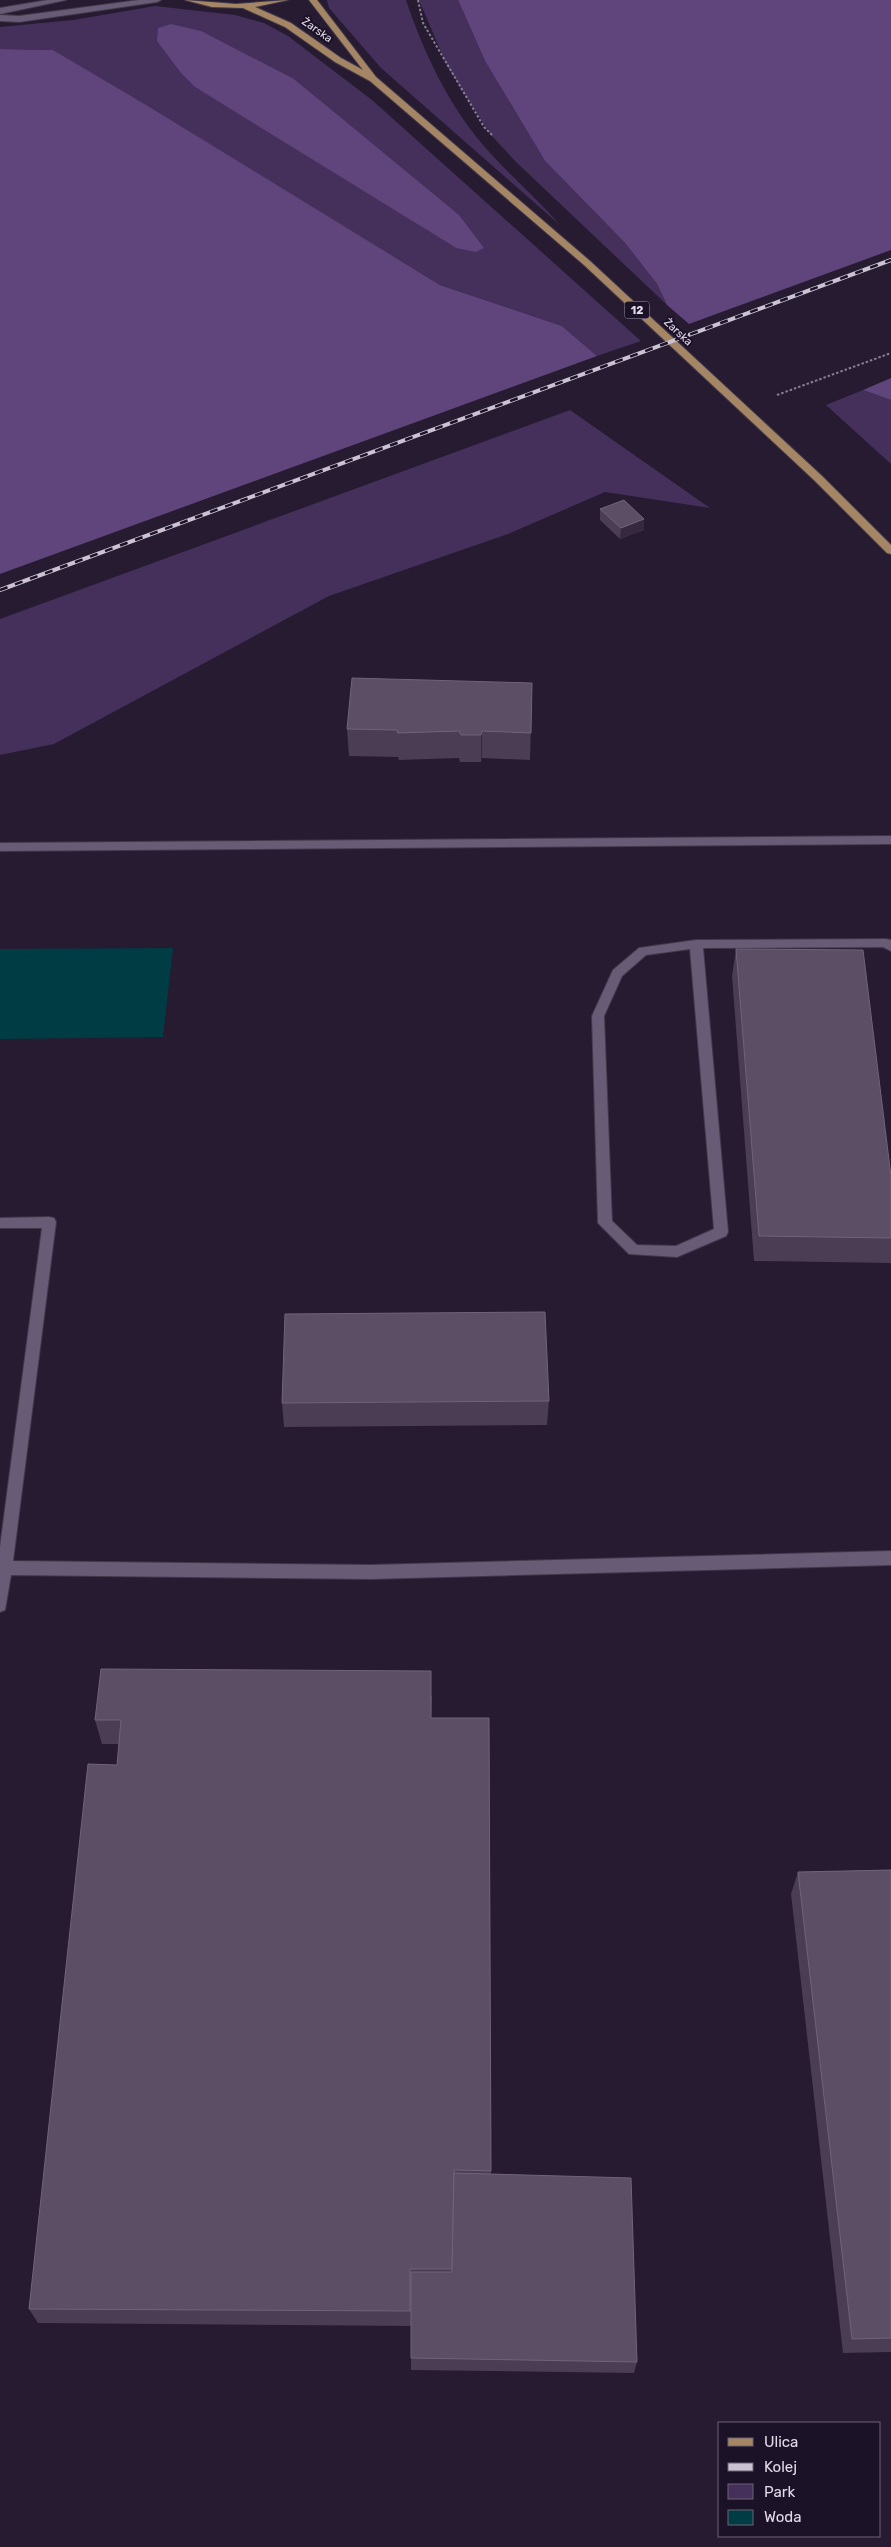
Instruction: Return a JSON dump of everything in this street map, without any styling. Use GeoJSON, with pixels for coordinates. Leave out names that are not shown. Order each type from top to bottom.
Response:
{"type":"FeatureCollection","features":[{"type":"Feature","properties":{"kind":"main road"},"geometry":{"type":"LineString","coordinates":[[189,0],[210,5],[245,6],[284,0]]}},
{"type":"Feature","properties":{"kind":"main road","name":"Żarska"},"geometry":{"type":"LineString","coordinates":[[313,0],[374,79],[587,263],[818,478],[891,551]]}},
{"type":"Feature","properties":{"kind":"main road","name":"Żarska"},"geometry":{"type":"LineString","coordinates":[[245,6],[288,24],[338,60],[374,79]]}},
{"type":"Feature","properties":{"kind":"street"},"geometry":{"type":"LineString","coordinates":[[0,11],[62,0]]}},
{"type":"Feature","properties":{"kind":"street"},"geometry":{"type":"LineString","coordinates":[[0,18],[19,19],[157,0]]}},
{"type":"Feature","properties":{"kind":"street"},"geometry":{"type":"LineString","coordinates":[[0,847],[891,840]]}},
{"type":"Feature","properties":{"kind":"street"},"geometry":{"type":"LineString","coordinates":[[696,944],[721,1232],[677,1252],[634,1250],[605,1223],[598,1016],[617,973],[643,951],[696,944],[886,943],[891,947]]}},
{"type":"Feature","properties":{"kind":"street"},"geometry":{"type":"LineString","coordinates":[[0,1223],[49,1222],[0,1605]]}},
{"type":"Feature","properties":{"kind":"street"},"geometry":{"type":"LineString","coordinates":[[5,1568],[371,1572],[891,1558]]}},
{"type":"Feature","properties":{"kind":"path"},"geometry":{"type":"LineString","coordinates":[[418,0],[423,23],[484,127],[498,140]]}},
{"type":"Feature","properties":{"kind":"path"},"geometry":{"type":"LineString","coordinates":[[742,409],[891,352]]}},
{"type":"Feature","properties":{"kind":"green space"},"geometry":{"type":"Polygon","coordinates":[[[327,0],[406,0],[429,58],[458,112],[492,155],[560,225],[381,68],[329,8],[327,0]]]}},
{"type":"Feature","properties":{"kind":"green space"},"geometry":{"type":"Polygon","coordinates":[[[419,0],[458,0],[485,61],[545,161],[625,243],[657,284],[667,305],[515,161],[490,134],[447,66],[419,0]]]}},
{"type":"Feature","properties":{"kind":"green space"},"geometry":{"type":"Polygon","coordinates":[[[155,6],[235,15],[264,23],[288,36],[372,100],[641,341],[597,356],[562,326],[440,285],[53,50],[0,49],[0,27],[73,20],[155,6]],[[294,79],[196,87],[456,248],[371,144],[294,79]]]}},
{"type":"Feature","properties":{"kind":"green space"},"geometry":{"type":"Polygon","coordinates":[[[863,390],[891,400],[891,464],[826,405],[863,390]]]}},
{"type":"Feature","properties":{"kind":"green space"},"geometry":{"type":"Polygon","coordinates":[[[570,410],[710,508],[605,492],[508,534],[329,596],[54,744],[0,755],[0,619],[570,410]]]}},
{"type":"Feature","properties":{"kind":"shaded area"},"geometry":{"type":"Polygon","coordinates":[[[458,0],[891,0],[891,250],[689,324],[667,305],[657,284],[625,243],[545,161],[485,61],[458,0]]]}},
{"type":"Feature","properties":{"kind":"shaded area"},"geometry":{"type":"Polygon","coordinates":[[[171,24],[201,31],[294,79],[459,215],[484,248],[476,252],[456,248],[195,87],[181,73],[157,41],[158,28],[171,24]]]}},
{"type":"Feature","properties":{"kind":"shaded area"},"geometry":{"type":"Polygon","coordinates":[[[0,49],[53,50],[440,285],[562,326],[597,356],[0,574],[0,49]]]}},
{"type":"Feature","properties":{"kind":"shaded area"},"geometry":{"type":"Polygon","coordinates":[[[891,378],[891,400],[863,390],[891,378]]]}},
{"type":"Feature","properties":{"kind":"water"},"geometry":{"type":"Polygon","coordinates":[[[173,948],[163,1037],[0,1039],[0,949],[173,948]]]}},
{"type":"Feature","properties":{"kind":"building"},"geometry":{"type":"Polygon","coordinates":[[[624,500],[644,519],[621,528],[600,509],[624,500]]]}},
{"type":"Feature","properties":{"kind":"building"},"geometry":{"type":"Polygon","coordinates":[[[352,678],[532,683],[531,733],[482,731],[481,735],[461,735],[459,731],[398,733],[397,730],[347,729],[352,678]]]}},
{"type":"Feature","properties":{"kind":"building"},"geometry":{"type":"Polygon","coordinates":[[[736,949],[863,950],[891,1176],[891,1238],[759,1236],[736,949]]]}},
{"type":"Feature","properties":{"kind":"building"},"geometry":{"type":"Polygon","coordinates":[[[545,1312],[549,1401],[282,1403],[285,1314],[545,1312]]]}},
{"type":"Feature","properties":{"kind":"building"},"geometry":{"type":"Polygon","coordinates":[[[101,1669],[431,1671],[431,1718],[489,1718],[491,2171],[454,2170],[452,2269],[410,2269],[410,2311],[29,2309],[88,1764],[117,1765],[121,1720],[95,1720],[101,1669]]]}},
{"type":"Feature","properties":{"kind":"building"},"geometry":{"type":"Polygon","coordinates":[[[891,1870],[891,2338],[852,2339],[798,1872],[891,1870]]]}},
{"type":"Feature","properties":{"kind":"building"},"geometry":{"type":"Polygon","coordinates":[[[454,2173],[631,2178],[637,2362],[411,2358],[411,2272],[452,2272],[454,2173]]]}},
{"type":"Feature","properties":{"kind":"railway"},"geometry":{"type":"LineString","coordinates":[[0,590],[891,260]]}}]}
